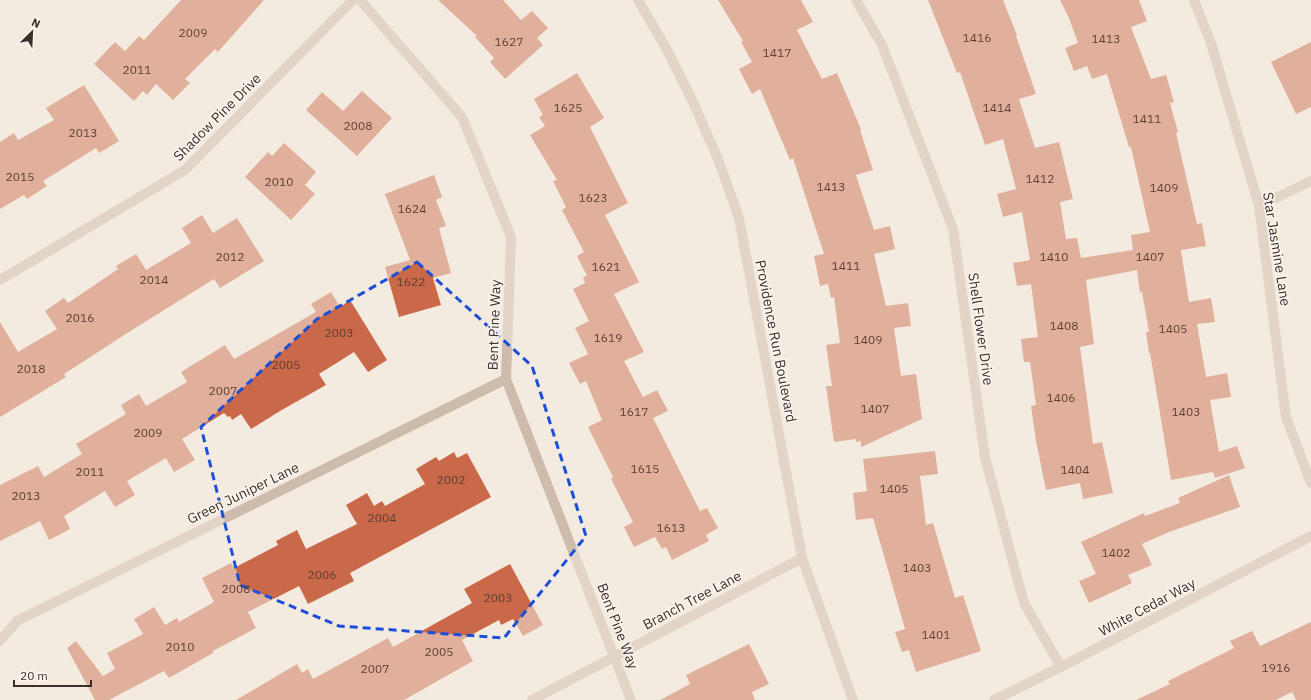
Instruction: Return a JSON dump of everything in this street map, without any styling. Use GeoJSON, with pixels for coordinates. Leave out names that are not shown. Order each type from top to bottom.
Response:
{"type":"FeatureCollection","features":[{"type":"Feature","properties":{"kind":"street","name":"Shadow Pine Drive"},"geometry":{"type":"LineString","coordinates":[[0,280],[185,170],[353,0]]}},
{"type":"Feature","properties":{"kind":"street","name":"Bent Pine Way"},"geometry":{"type":"LineString","coordinates":[[360,0],[462,116],[511,237],[506,379],[631,700]]}},
{"type":"Feature","properties":{"kind":"street","name":"Providence Run Boulevard"},"geometry":{"type":"LineString","coordinates":[[638,0],[666,48],[693,102],[718,159],[739,218],[802,558],[853,700]]}},
{"type":"Feature","properties":{"kind":"street","name":"Shell Flower Drive"},"geometry":{"type":"LineString","coordinates":[[856,0],[882,45],[953,229],[985,457],[1024,603],[1061,667]]}},
{"type":"Feature","properties":{"kind":"street","name":"Star Jasmine Lane"},"geometry":{"type":"LineString","coordinates":[[1194,0],[1211,44],[1259,206],[1286,417],[1311,483]]}},
{"type":"Feature","properties":{"kind":"street"},"geometry":{"type":"LineString","coordinates":[[1259,206],[1311,181]]}},
{"type":"Feature","properties":{"kind":"street","name":"Green Juniper Lane"},"geometry":{"type":"LineString","coordinates":[[0,641],[17,621],[506,379]]}},
{"type":"Feature","properties":{"kind":"street","name":"White Cedar Way"},"geometry":{"type":"LineString","coordinates":[[994,700],[1061,667],[1311,536]]}},
{"type":"Feature","properties":{"kind":"street","name":"Branch Tree Lane"},"geometry":{"type":"LineString","coordinates":[[532,700],[802,558]]}},
{"type":"Feature","properties":{"kind":"highlighted area"},"geometry":{"type":"Polygon","coordinates":[[[417,262],[532,366],[586,536],[504,638],[339,626],[240,585],[201,427],[317,319],[417,262]]]}},
{"type":"Feature","properties":{"kind":"building"},"geometry":{"type":"Polygon","coordinates":[[[181,0],[264,0],[218,52],[215,49],[185,79],[190,83],[173,100],[156,84],[147,95],[143,91],[134,101],[94,64],[115,42],[125,51],[139,36],[144,40],[181,0]]]}},
{"type":"Feature","properties":{"kind":"building"},"geometry":{"type":"Polygon","coordinates":[[[438,0],[503,0],[521,20],[532,11],[548,28],[537,38],[543,45],[505,79],[490,62],[494,58],[475,37],[477,36],[438,0]]]}},
{"type":"Feature","properties":{"kind":"building"},"geometry":{"type":"Polygon","coordinates":[[[718,0],[801,0],[813,22],[797,30],[822,79],[837,73],[861,129],[860,130],[873,170],[856,175],[874,230],[890,226],[895,249],[874,254],[886,306],[908,303],[911,326],[894,328],[901,376],[916,374],[922,419],[861,447],[861,441],[856,442],[856,439],[834,442],[826,386],[832,386],[826,345],[840,343],[834,297],[831,298],[828,284],[820,286],[814,256],[824,254],[793,158],[790,160],[760,89],[752,94],[739,69],[752,62],[741,42],[743,41],[718,0]]]}},
{"type":"Feature","properties":{"kind":"building"},"geometry":{"type":"Polygon","coordinates":[[[928,0],[1003,0],[1017,35],[1016,36],[1036,94],[1019,99],[1035,148],[1059,142],[1073,199],[1060,202],[1066,239],[1077,238],[1081,258],[1133,250],[1131,235],[1150,232],[1131,147],[1129,147],[1107,74],[1092,79],[1087,66],[1074,71],[1065,48],[1078,43],[1069,18],[1060,0],[1139,0],[1147,21],[1131,27],[1151,79],[1166,75],[1174,102],[1170,103],[1178,132],[1176,133],[1197,224],[1202,223],[1206,246],[1181,250],[1189,302],[1211,298],[1215,322],[1197,324],[1206,377],[1227,373],[1231,397],[1210,400],[1219,452],[1237,446],[1245,468],[1215,478],[1213,472],[1171,480],[1149,353],[1146,332],[1149,332],[1142,292],[1140,293],[1137,270],[1086,280],[1094,344],[1080,347],[1093,444],[1102,442],[1113,493],[1083,499],[1080,483],[1046,490],[1036,441],[1031,406],[1036,405],[1030,362],[1024,362],[1021,339],[1038,337],[1031,284],[1017,286],[1013,263],[1030,260],[1022,212],[1003,217],[997,194],[1016,189],[1003,139],[985,145],[960,72],[957,73],[928,0]]]}},
{"type":"Feature","properties":{"kind":"building"},"geometry":{"type":"Polygon","coordinates":[[[1311,42],[1311,107],[1296,114],[1271,62],[1311,42]]]}},
{"type":"Feature","properties":{"kind":"building"},"geometry":{"type":"Polygon","coordinates":[[[577,73],[604,118],[590,127],[628,203],[605,215],[639,282],[614,294],[644,352],[624,361],[643,397],[657,390],[668,411],[653,418],[700,511],[707,508],[718,528],[706,535],[709,541],[672,560],[666,547],[662,549],[655,537],[634,547],[624,527],[633,522],[611,479],[613,477],[588,427],[602,420],[586,381],[580,384],[569,363],[588,354],[575,328],[589,321],[573,289],[585,283],[583,277],[587,276],[577,256],[584,252],[562,210],[566,207],[553,181],[557,180],[530,135],[545,126],[539,117],[543,115],[534,99],[577,73]]]}},
{"type":"Feature","properties":{"kind":"building"},"geometry":{"type":"Polygon","coordinates":[[[84,85],[119,141],[99,153],[96,148],[43,181],[47,186],[27,199],[24,195],[0,209],[0,142],[14,133],[18,140],[54,120],[46,108],[84,85]]]}},
{"type":"Feature","properties":{"kind":"building"},"geometry":{"type":"Polygon","coordinates":[[[362,91],[392,118],[357,156],[306,110],[322,92],[343,111],[362,91]]]}},
{"type":"Feature","properties":{"kind":"building"},"geometry":{"type":"Polygon","coordinates":[[[284,143],[316,172],[305,185],[315,194],[291,220],[245,177],[268,152],[272,156],[284,143]]]}},
{"type":"Feature","properties":{"kind":"building"},"geometry":{"type":"Polygon","coordinates":[[[434,175],[442,197],[436,200],[446,226],[439,228],[451,273],[433,278],[441,305],[399,317],[385,267],[410,260],[385,194],[434,175]]]}},
{"type":"Feature","properties":{"kind":"building"},"geometry":{"type":"Polygon","coordinates":[[[202,215],[213,233],[237,218],[264,261],[220,288],[214,279],[64,374],[66,377],[0,417],[0,322],[18,352],[57,329],[45,311],[64,298],[68,303],[118,269],[116,266],[136,254],[146,270],[191,243],[182,228],[202,215]]]}},
{"type":"Feature","properties":{"kind":"building"},"geometry":{"type":"Polygon","coordinates":[[[331,292],[340,307],[350,300],[387,360],[368,372],[354,352],[319,374],[326,385],[251,429],[241,414],[232,420],[230,416],[228,417],[224,413],[182,439],[195,460],[174,472],[166,458],[127,481],[135,495],[115,507],[105,491],[64,516],[70,529],[49,540],[40,521],[0,541],[0,485],[38,466],[44,477],[82,454],[76,444],[126,414],[121,405],[139,394],[146,406],[187,382],[181,372],[225,345],[234,359],[316,312],[311,304],[331,292]]]}},
{"type":"Feature","properties":{"kind":"building"},"geometry":{"type":"Polygon","coordinates":[[[935,451],[938,474],[920,476],[926,525],[933,523],[955,598],[963,595],[981,651],[916,672],[909,650],[902,652],[895,632],[905,629],[873,518],[856,520],[853,493],[867,491],[863,459],[935,451]]]}},
{"type":"Feature","properties":{"kind":"building"},"geometry":{"type":"Polygon","coordinates":[[[454,452],[457,458],[467,453],[491,497],[350,573],[354,581],[308,604],[299,586],[248,612],[256,628],[213,651],[213,653],[169,678],[164,671],[109,700],[95,700],[67,648],[76,641],[103,676],[115,669],[107,653],[143,634],[134,619],[154,607],[165,625],[177,618],[179,622],[214,602],[202,578],[231,563],[234,568],[278,545],[276,541],[297,530],[306,549],[357,524],[346,505],[367,493],[374,506],[382,501],[385,506],[425,484],[416,469],[436,457],[439,461],[454,452]]]}},
{"type":"Feature","properties":{"kind":"building"},"geometry":{"type":"Polygon","coordinates":[[[1229,475],[1240,507],[1169,532],[1142,544],[1152,565],[1128,575],[1132,583],[1089,603],[1079,581],[1096,574],[1081,542],[1144,513],[1145,516],[1180,503],[1178,498],[1229,475]]]}},
{"type":"Feature","properties":{"kind":"building"},"geometry":{"type":"Polygon","coordinates":[[[510,564],[543,625],[523,636],[513,619],[501,625],[499,620],[462,640],[473,661],[404,700],[236,700],[297,664],[302,673],[308,669],[313,679],[388,638],[393,647],[472,603],[464,589],[510,564]]]}},
{"type":"Feature","properties":{"kind":"building"},"geometry":{"type":"Polygon","coordinates":[[[1311,622],[1311,700],[1296,700],[1292,692],[1276,700],[1136,700],[1170,684],[1168,681],[1234,648],[1230,641],[1252,631],[1260,646],[1311,622]]]}},
{"type":"Feature","properties":{"kind":"building"},"geometry":{"type":"Polygon","coordinates":[[[749,644],[769,684],[752,692],[755,700],[660,700],[690,684],[686,675],[749,644]]]}}]}
